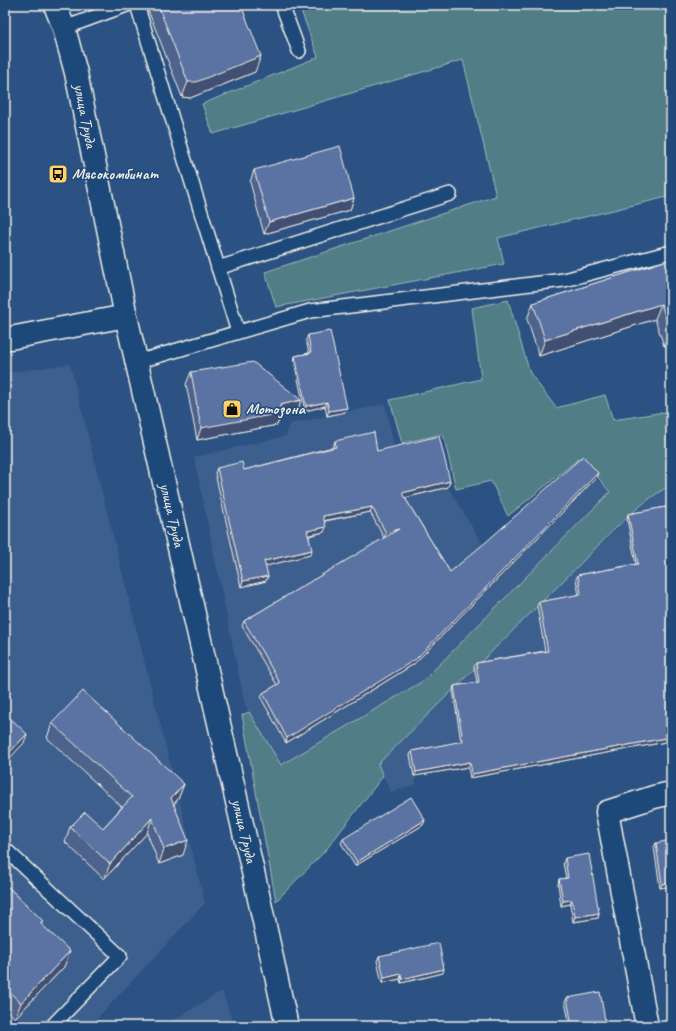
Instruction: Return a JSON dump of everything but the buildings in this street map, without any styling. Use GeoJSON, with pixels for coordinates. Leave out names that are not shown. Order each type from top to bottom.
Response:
{"type":"FeatureCollection","features":[{"type":"Feature","properties":{"kind":"street","name":"улица Труда"},"geometry":{"type":"LineString","coordinates":[[55,5],[64,28],[76,73],[126,316],[287,1026]]}},
{"type":"Feature","properties":{"kind":"street"},"geometry":{"type":"LineString","coordinates":[[5,339],[126,316]]}},
{"type":"Feature","properties":{"kind":"street"},"geometry":{"type":"LineString","coordinates":[[647,1026],[607,812],[671,793]]}},
{"type":"Feature","properties":{"kind":"lane"},"geometry":{"type":"LineString","coordinates":[[64,28],[127,5]]}},
{"type":"Feature","properties":{"kind":"lane"},"geometry":{"type":"LineString","coordinates":[[137,5],[238,332]]}},
{"type":"Feature","properties":{"kind":"lane"},"geometry":{"type":"LineString","coordinates":[[282,5],[299,51]]}},
{"type":"Feature","properties":{"kind":"lane"},"geometry":{"type":"LineString","coordinates":[[218,268],[450,194]]}},
{"type":"Feature","properties":{"kind":"lane"},"geometry":{"type":"LineString","coordinates":[[137,362],[310,311],[564,280],[671,252]]}},
{"type":"Feature","properties":{"kind":"lane"},"geometry":{"type":"LineString","coordinates":[[5,849],[120,956],[52,1026]]}},
{"type":"Feature","properties":{"kind":"shaded area"},"geometry":{"type":"Polygon","coordinates":[[[70,364],[205,903],[90,1026],[5,1026],[5,373],[70,364]]]}},
{"type":"Feature","properties":{"kind":"shaded area"},"geometry":{"type":"Polygon","coordinates":[[[385,404],[395,451],[437,441],[448,487],[484,547],[596,478],[610,492],[423,681],[281,765],[245,705],[194,457],[286,436],[289,424],[385,404]]]}},
{"type":"Feature","properties":{"kind":"shaded area"},"geometry":{"type":"Polygon","coordinates":[[[671,485],[671,741],[470,778],[468,767],[415,776],[416,785],[391,792],[378,764],[474,667],[627,519],[659,491],[671,485]]]}},
{"type":"Feature","properties":{"kind":"shaded area"},"geometry":{"type":"Polygon","coordinates":[[[222,991],[234,1026],[170,1026],[175,1019],[222,991]]]}},
{"type":"Feature","properties":{"kind":"green space"},"geometry":{"type":"Polygon","coordinates":[[[299,5],[671,5],[671,196],[498,238],[504,264],[276,307],[265,272],[496,196],[463,60],[213,134],[202,104],[318,57],[299,5]]]}},
{"type":"Feature","properties":{"kind":"green space"},"geometry":{"type":"Polygon","coordinates":[[[508,300],[530,373],[556,408],[605,395],[613,420],[671,411],[671,485],[644,503],[618,526],[378,764],[383,776],[325,851],[276,901],[242,715],[249,712],[281,765],[423,681],[610,492],[581,457],[508,516],[491,481],[456,489],[443,434],[402,443],[390,400],[481,379],[472,308],[508,300]]]}},
{"type":"Feature","properties":{"kind":"place","name":"Мясокомбинат"},"geometry":{"type":"Point","coordinates":[58,174]}},
{"type":"Feature","properties":{"kind":"place","name":"Мотозона"},"geometry":{"type":"Point","coordinates":[232,409]}}]}
